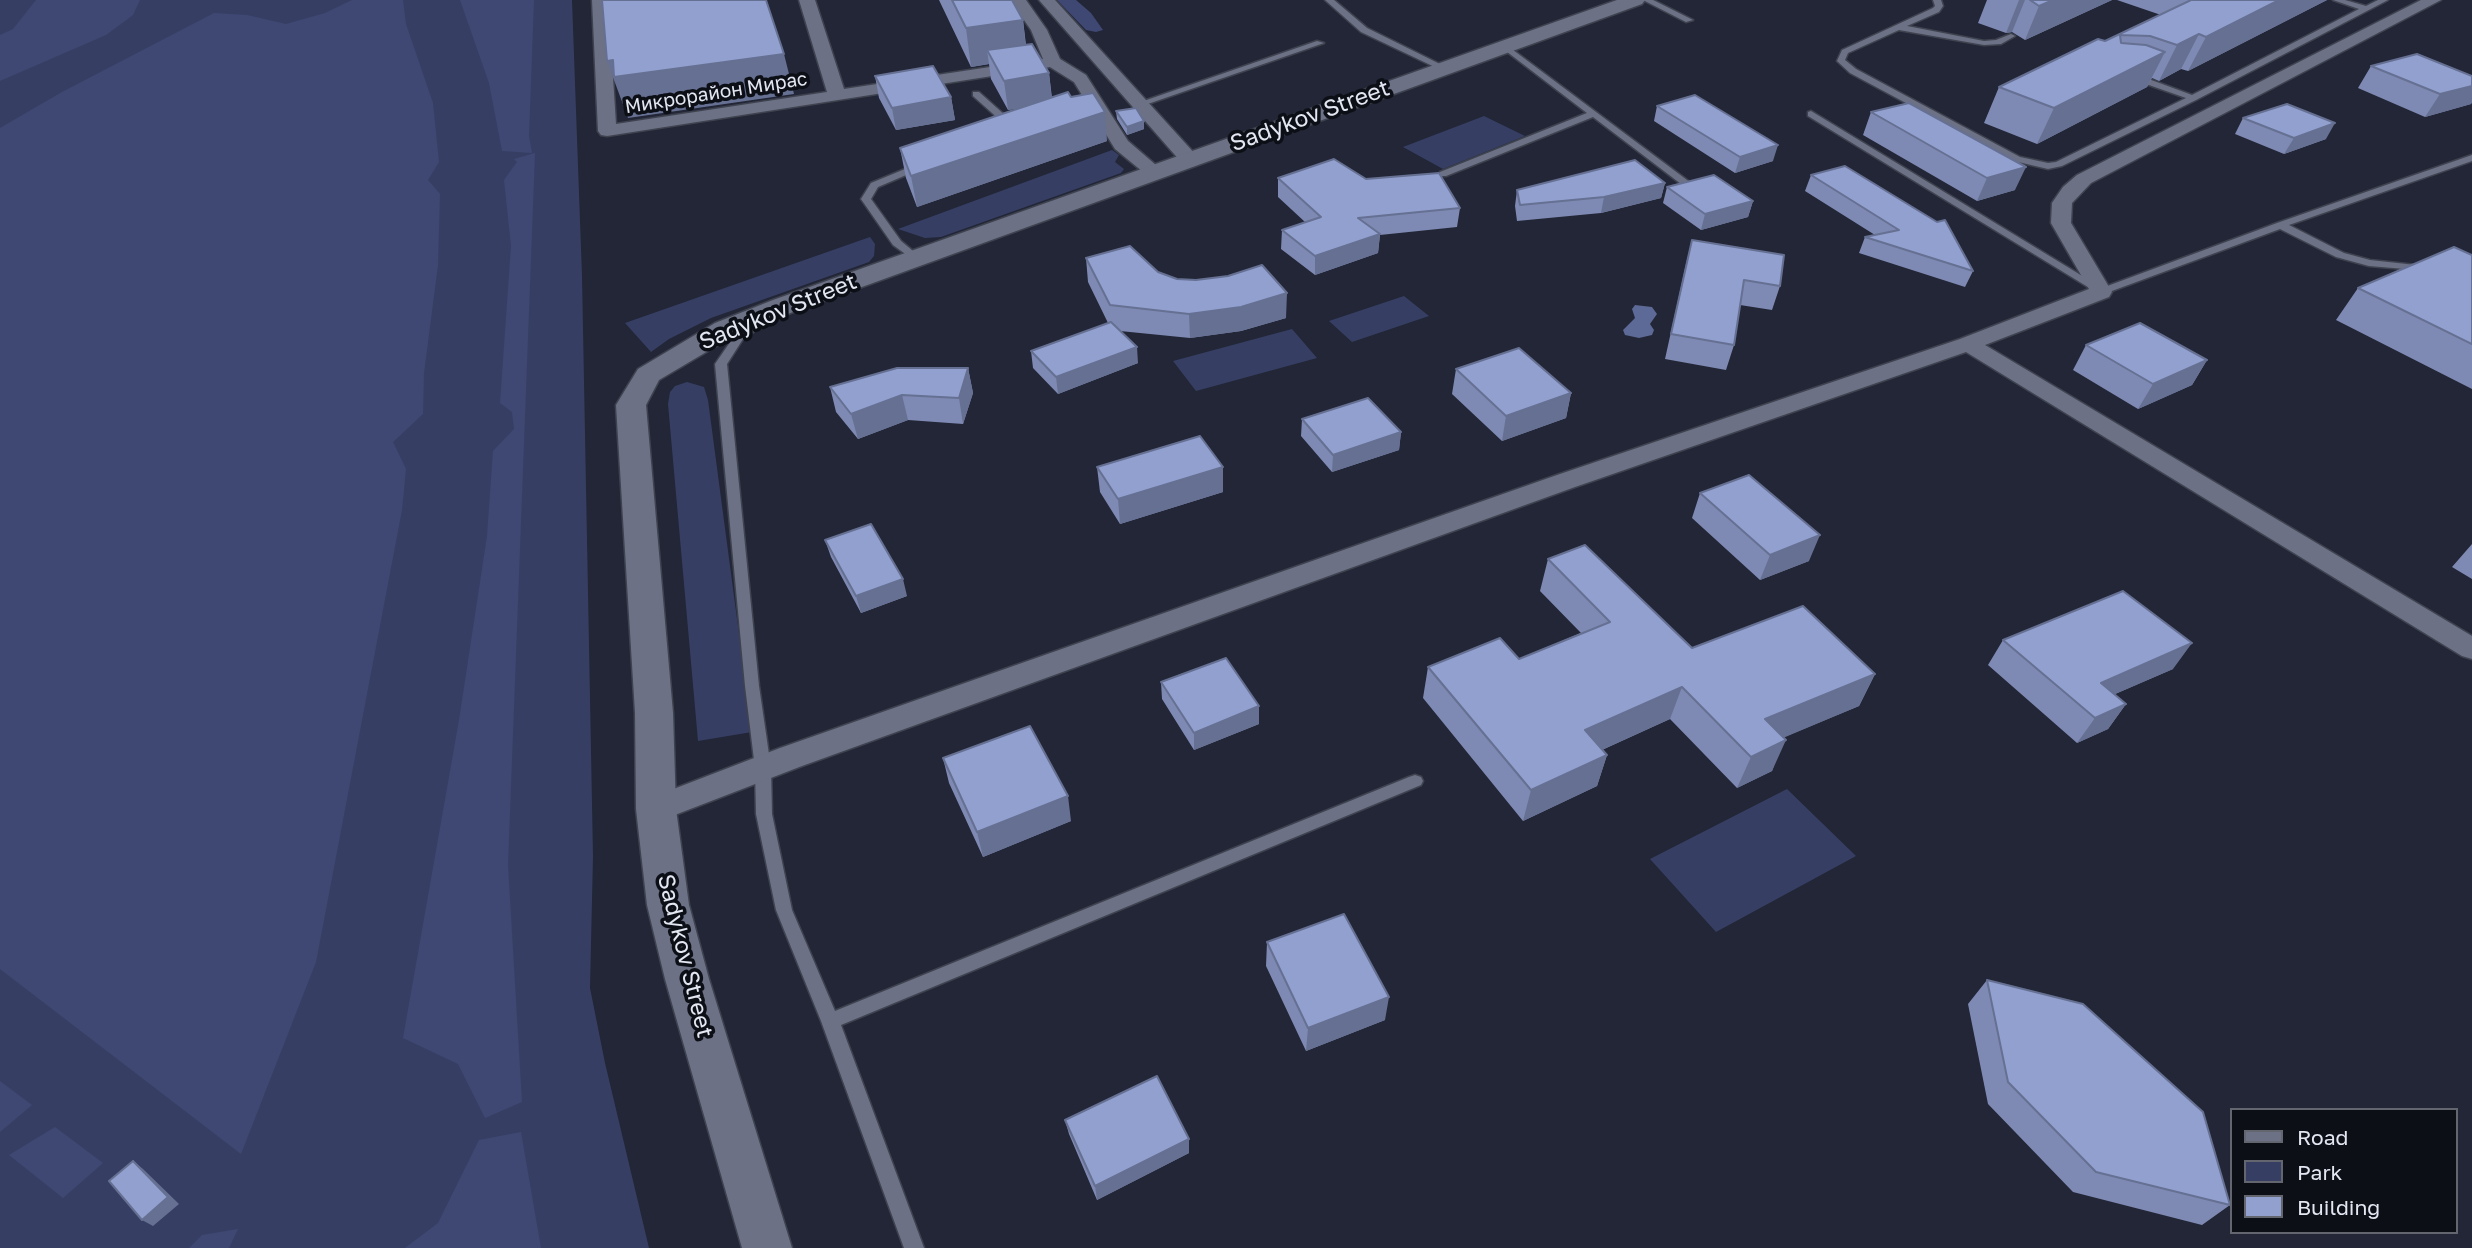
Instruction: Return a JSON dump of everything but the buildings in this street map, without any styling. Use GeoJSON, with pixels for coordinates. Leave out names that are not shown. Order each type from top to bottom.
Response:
{"type":"FeatureCollection","features":[{"type":"Feature","properties":{"kind":"street","name":"Микрорайон Мирас"},"geometry":{"type":"LineString","coordinates":[[807,0],[837,95]]}},
{"type":"Feature","properties":{"kind":"street"},"geometry":{"type":"LineString","coordinates":[[1018,0],[1039,30],[1053,62],[1080,79],[1121,145],[1155,172]]}},
{"type":"Feature","properties":{"kind":"street"},"geometry":{"type":"LineString","coordinates":[[1048,0],[1189,159]]}},
{"type":"Feature","properties":{"kind":"street","name":"Sadykov Street"},"geometry":{"type":"LineString","coordinates":[[767,1248],[687,979],[668,905],[656,809],[654,713],[631,405],[648,375],[725,329],[783,306],[1635,0]]}},
{"type":"Feature","properties":{"kind":"street"},"geometry":{"type":"LineString","coordinates":[[656,809],[763,768],[1566,481],[1969,344],[2101,292],[2061,223],[2062,203],[2070,191],[2084,179],[2433,0]]}},
{"type":"Feature","properties":{"kind":"street","name":"Микрорайон Мирас"},"geometry":{"type":"LineString","coordinates":[[605,5],[607,131],[1053,62]]}},
{"type":"Feature","properties":{"kind":"street"},"geometry":{"type":"LineString","coordinates":[[1969,344],[2472,649]]}},
{"type":"Feature","properties":{"kind":"lane"},"geometry":{"type":"LineString","coordinates":[[1329,0],[1364,30],[1444,68]]}},
{"type":"Feature","properties":{"kind":"lane"},"geometry":{"type":"LineString","coordinates":[[1647,0],[1689,20]]}},
{"type":"Feature","properties":{"kind":"lane"},"geometry":{"type":"LineString","coordinates":[[1937,0],[1939,6],[1936,10],[1845,52],[1841,61],[1853,71],[2017,159],[2048,166],[2059,164],[2193,98],[2384,0]]}},
{"type":"Feature","properties":{"kind":"lane"},"geometry":{"type":"LineString","coordinates":[[2337,0],[2366,9]]}},
{"type":"Feature","properties":{"kind":"lane"},"geometry":{"type":"LineString","coordinates":[[1897,27],[1984,43],[1998,42],[2011,36]]}},
{"type":"Feature","properties":{"kind":"lane"},"geometry":{"type":"LineString","coordinates":[[1139,104],[1320,43]]}},
{"type":"Feature","properties":{"kind":"lane"},"geometry":{"type":"LineString","coordinates":[[1506,46],[1688,185]]}},
{"type":"Feature","properties":{"kind":"lane"},"geometry":{"type":"LineString","coordinates":[[2119,73],[2193,98]]}},
{"type":"Feature","properties":{"kind":"lane"},"geometry":{"type":"LineString","coordinates":[[976,94],[1015,129],[1016,134],[1005,139]]}},
{"type":"Feature","properties":{"kind":"lane"},"geometry":{"type":"LineString","coordinates":[[1443,174],[1594,113]]}},
{"type":"Feature","properties":{"kind":"lane"},"geometry":{"type":"LineString","coordinates":[[1811,114],[2101,292],[2472,158]]}},
{"type":"Feature","properties":{"kind":"lane"},"geometry":{"type":"LineString","coordinates":[[915,258],[897,243],[866,199],[874,185],[928,162]]}},
{"type":"Feature","properties":{"kind":"lane"},"geometry":{"type":"LineString","coordinates":[[2281,225],[2340,255],[2369,264],[2434,270]]}},
{"type":"Feature","properties":{"kind":"lane"},"geometry":{"type":"LineString","coordinates":[[783,306],[739,337],[721,364],[752,686],[763,768],[764,814],[784,911],[830,1021],[914,1248]]}},
{"type":"Feature","properties":{"kind":"lane"},"geometry":{"type":"LineString","coordinates":[[830,1021],[1415,781]]}},
{"type":"Feature","properties":{"kind":"green space"},"geometry":{"type":"Polygon","coordinates":[[[0,0],[572,0],[582,276],[593,856],[590,988],[649,1248],[0,1248],[0,0]]]}},
{"type":"Feature","properties":{"kind":"green space"},"geometry":{"type":"Polygon","coordinates":[[[1484,116],[1525,136],[1443,169],[1403,147],[1484,116]]]}},
{"type":"Feature","properties":{"kind":"green space"},"geometry":{"type":"Polygon","coordinates":[[[1112,150],[1119,155],[1115,162],[1124,169],[1121,173],[941,237],[925,238],[898,229],[1112,150]]]}},
{"type":"Feature","properties":{"kind":"green space"},"geometry":{"type":"Polygon","coordinates":[[[870,237],[875,244],[874,256],[869,262],[711,318],[669,339],[651,352],[625,323],[870,237]]]}},
{"type":"Feature","properties":{"kind":"green space"},"geometry":{"type":"Polygon","coordinates":[[[1404,296],[1429,316],[1352,342],[1329,321],[1404,296]]]}},
{"type":"Feature","properties":{"kind":"green space"},"geometry":{"type":"Polygon","coordinates":[[[1292,329],[1317,358],[1196,391],[1173,361],[1292,329]]]}},
{"type":"Feature","properties":{"kind":"green space"},"geometry":{"type":"Polygon","coordinates":[[[687,382],[704,387],[708,400],[752,732],[698,741],[668,404],[670,392],[675,386],[687,382]]]}},
{"type":"Feature","properties":{"kind":"green space"},"geometry":{"type":"Polygon","coordinates":[[[1787,789],[1856,856],[1716,932],[1650,859],[1787,789]]]}},
{"type":"Feature","properties":{"kind":"shaded area"},"geometry":{"type":"Polygon","coordinates":[[[36,0],[140,0],[133,15],[106,35],[0,81],[0,35],[13,29],[36,0]]]}},
{"type":"Feature","properties":{"kind":"shaded area"},"geometry":{"type":"Polygon","coordinates":[[[352,0],[403,0],[406,24],[433,103],[439,162],[428,180],[440,194],[438,265],[424,373],[423,414],[393,442],[406,469],[402,510],[316,962],[241,1154],[0,969],[0,128],[62,92],[214,13],[247,15],[286,24],[325,13],[352,0]]]}},
{"type":"Feature","properties":{"kind":"shaded area"},"geometry":{"type":"Polygon","coordinates":[[[460,0],[534,0],[529,136],[532,153],[502,151],[489,83],[460,0]]]}},
{"type":"Feature","properties":{"kind":"shaded area"},"geometry":{"type":"Polygon","coordinates":[[[1057,0],[1076,0],[1091,13],[1103,30],[1086,30],[1057,0]]]}},
{"type":"Feature","properties":{"kind":"shaded area"},"geometry":{"type":"Polygon","coordinates":[[[535,153],[508,865],[522,1102],[485,1118],[458,1064],[403,1038],[459,720],[487,536],[493,451],[514,429],[512,412],[500,403],[511,246],[504,180],[517,162],[514,159],[535,153]]]}},
{"type":"Feature","properties":{"kind":"shaded area"},"geometry":{"type":"Polygon","coordinates":[[[1635,305],[1652,307],[1657,314],[1650,324],[1654,330],[1652,335],[1639,338],[1625,335],[1623,330],[1635,318],[1632,309],[1635,305]]]}},
{"type":"Feature","properties":{"kind":"shaded area"},"geometry":{"type":"Polygon","coordinates":[[[0,1081],[32,1105],[0,1132],[0,1081]]]}},
{"type":"Feature","properties":{"kind":"shaded area"},"geometry":{"type":"Polygon","coordinates":[[[55,1127],[103,1163],[63,1198],[9,1155],[55,1127]]]}},
{"type":"Feature","properties":{"kind":"shaded area"},"geometry":{"type":"Polygon","coordinates":[[[521,1132],[541,1248],[405,1248],[438,1223],[479,1140],[521,1132]]]}},
{"type":"Feature","properties":{"kind":"shaded area"},"geometry":{"type":"Polygon","coordinates":[[[238,1229],[229,1248],[189,1248],[202,1235],[238,1229]]]}}]}
